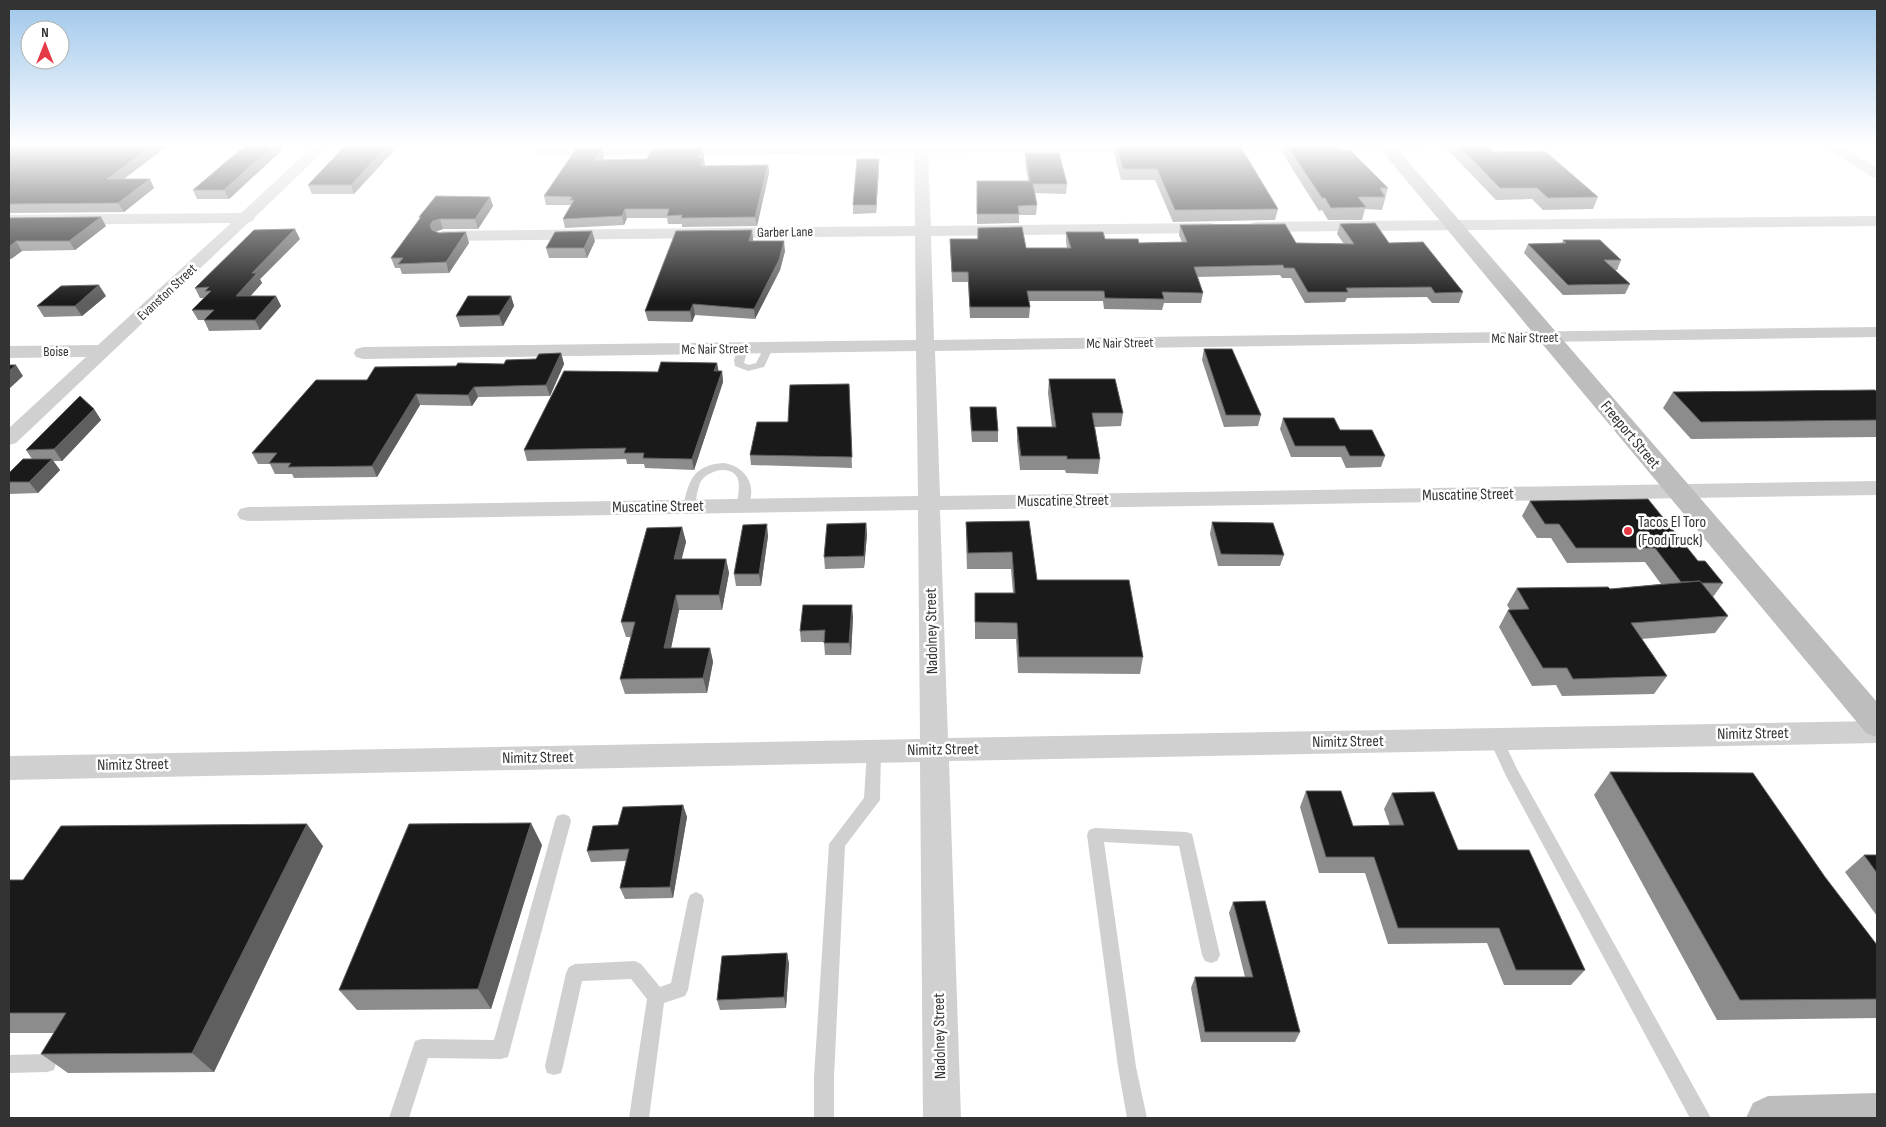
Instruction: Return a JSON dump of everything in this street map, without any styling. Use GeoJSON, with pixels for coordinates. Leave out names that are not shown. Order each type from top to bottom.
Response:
{"type":"FeatureCollection","features":[{"type":"Feature","properties":{"kind":"main road","name":"Freeport Street"},"geometry":{"type":"LineString","coordinates":[[1430,197],[1877,724]]}},
{"type":"Feature","properties":{"kind":"main road"},"geometry":{"type":"LineString","coordinates":[[1768,1118],[1873,1116]]}},
{"type":"Feature","properties":{"kind":"street","name":"Evanston Street"},"geometry":{"type":"LineString","coordinates":[[9,439],[270,197]]}},
{"type":"Feature","properties":{"kind":"street","name":"Nadolney Street"},"geometry":{"type":"LineString","coordinates":[[922,197],[942,1118]]}},
{"type":"Feature","properties":{"kind":"street"},"geometry":{"type":"LineString","coordinates":[[9,220],[248,218]]}},
{"type":"Feature","properties":{"kind":"street","name":"Garber Lane"},"geometry":{"type":"LineString","coordinates":[[443,236],[1877,221]]}},
{"type":"Feature","properties":{"kind":"street","name":"Mc Nair Street"},"geometry":{"type":"LineString","coordinates":[[363,353],[1877,332]]}},
{"type":"Feature","properties":{"kind":"street","name":"Boise"},"geometry":{"type":"LineString","coordinates":[[9,352],[104,351]]}},
{"type":"Feature","properties":{"kind":"street","name":"Muscatine Street"},"geometry":{"type":"LineString","coordinates":[[248,514],[1877,488]]}},
{"type":"Feature","properties":{"kind":"street","name":"Nimitz Street"},"geometry":{"type":"LineString","coordinates":[[9,768],[1877,732]]}},
{"type":"Feature","properties":{"kind":"lane"},"geometry":{"type":"LineString","coordinates":[[689,507],[696,480],[699,476],[713,468],[725,466],[735,468],[741,475],[745,489],[743,506]]}},
{"type":"Feature","properties":{"kind":"lane"},"geometry":{"type":"LineString","coordinates":[[1496,739],[1511,772],[1700,1118]]}},
{"type":"Feature","properties":{"kind":"lane"},"geometry":{"type":"LineString","coordinates":[[824,1118],[824,1077],[831,938],[838,844],[872,800],[874,751]]}},
{"type":"Feature","properties":{"kind":"lane"},"geometry":{"type":"LineString","coordinates":[[399,1118],[422,1048],[501,1050],[564,821]]}},
{"type":"Feature","properties":{"kind":"lane"},"geometry":{"type":"LineString","coordinates":[[1137,1118],[1127,1067],[1095,835],[1186,839],[1211,954]]}},
{"type":"Feature","properties":{"kind":"lane"},"geometry":{"type":"LineString","coordinates":[[656,997],[679,990],[696,900]]}},
{"type":"Feature","properties":{"kind":"lane"},"geometry":{"type":"LineString","coordinates":[[554,1066],[575,973],[635,970],[656,997],[639,1118]]}},
{"type":"Feature","properties":{"kind":"lane"},"geometry":{"type":"LineString","coordinates":[[9,1064],[47,1063]]}},
{"type":"Feature","properties":{"kind":"building"},"geometry":{"type":"Polygon","coordinates":[[[9,197],[127,197],[118,203],[9,204],[9,197]]]}},
{"type":"Feature","properties":{"kind":"building"},"geometry":{"type":"Polygon","coordinates":[[[436,197],[490,197],[475,219],[440,219],[433,221],[430,225],[432,230],[439,233],[466,232],[446,262],[398,264],[403,258],[391,258],[421,217],[419,217],[436,197]]]}},
{"type":"Feature","properties":{"kind":"building"},"geometry":{"type":"Polygon","coordinates":[[[561,197],[760,197],[755,217],[681,218],[682,215],[667,216],[669,209],[625,209],[622,216],[563,219],[574,200],[570,200],[572,197],[561,197]]]}},
{"type":"Feature","properties":{"kind":"building"},"geometry":{"type":"Polygon","coordinates":[[[854,197],[877,197],[876,205],[853,205],[854,197]]]}},
{"type":"Feature","properties":{"kind":"building"},"geometry":{"type":"Polygon","coordinates":[[[977,197],[1035,197],[1037,205],[1018,206],[1019,214],[977,214],[977,197]]]}},
{"type":"Feature","properties":{"kind":"building"},"geometry":{"type":"Polygon","coordinates":[[[1169,197],[1271,197],[1278,209],[1175,210],[1169,197]]]}},
{"type":"Feature","properties":{"kind":"building"},"geometry":{"type":"Polygon","coordinates":[[[1321,197],[1385,197],[1358,197],[1366,207],[1331,208],[1325,198],[1321,197]]]}},
{"type":"Feature","properties":{"kind":"building"},"geometry":{"type":"Polygon","coordinates":[[[1546,197],[1598,197],[1548,198],[1546,197]]]}},
{"type":"Feature","properties":{"kind":"building"},"geometry":{"type":"Polygon","coordinates":[[[101,217],[69,241],[16,241],[9,247],[9,218],[101,217]]]}},
{"type":"Feature","properties":{"kind":"building"},"geometry":{"type":"Polygon","coordinates":[[[1375,223],[1389,243],[1423,242],[1463,292],[1435,293],[1431,287],[1346,288],[1348,292],[1308,292],[1294,268],[1284,268],[1283,265],[1194,267],[1203,293],[1162,292],[1164,299],[1105,298],[1104,291],[1027,291],[1030,307],[970,307],[968,272],[952,272],[950,239],[978,239],[978,228],[1022,227],[1026,248],[1071,248],[1066,232],[1103,232],[1105,239],[1138,239],[1139,243],[1187,242],[1180,225],[1285,224],[1296,243],[1354,244],[1340,224],[1375,223]]]}},
{"type":"Feature","properties":{"kind":"building"},"geometry":{"type":"Polygon","coordinates":[[[295,229],[252,273],[257,273],[236,296],[276,296],[255,320],[204,320],[214,310],[192,310],[211,291],[205,291],[209,287],[195,288],[254,230],[295,229]]]}},
{"type":"Feature","properties":{"kind":"building"},"geometry":{"type":"Polygon","coordinates":[[[752,230],[749,241],[784,241],[779,260],[754,309],[693,304],[690,311],[645,311],[676,231],[752,230]]]}},
{"type":"Feature","properties":{"kind":"building"},"geometry":{"type":"Polygon","coordinates":[[[592,231],[584,248],[546,248],[555,232],[592,231]]]}},
{"type":"Feature","properties":{"kind":"building"},"geometry":{"type":"Polygon","coordinates":[[[1563,240],[1600,240],[1621,260],[1604,260],[1630,284],[1568,285],[1528,244],[1566,243],[1563,240]]]}},
{"type":"Feature","properties":{"kind":"building"},"geometry":{"type":"Polygon","coordinates":[[[99,285],[75,306],[37,306],[61,286],[99,285]]]}},
{"type":"Feature","properties":{"kind":"building"},"geometry":{"type":"Polygon","coordinates":[[[468,296],[511,296],[499,315],[456,316],[468,296]]]}},
{"type":"Feature","properties":{"kind":"building"},"geometry":{"type":"Polygon","coordinates":[[[1204,349],[1232,349],[1261,415],[1226,415],[1204,349]]]}},
{"type":"Feature","properties":{"kind":"building"},"geometry":{"type":"Polygon","coordinates":[[[561,353],[546,385],[474,387],[468,395],[416,394],[372,466],[288,467],[291,463],[269,463],[277,453],[252,453],[316,380],[367,380],[375,367],[456,366],[458,363],[504,364],[506,360],[536,359],[539,354],[561,353]]]}},
{"type":"Feature","properties":{"kind":"building"},"geometry":{"type":"Polygon","coordinates":[[[661,362],[717,363],[714,371],[722,371],[692,459],[643,458],[644,453],[624,453],[626,448],[524,450],[564,371],[658,372],[661,362]]]}},
{"type":"Feature","properties":{"kind":"building"},"geometry":{"type":"Polygon","coordinates":[[[9,365],[16,365],[9,371],[9,365]]]}},
{"type":"Feature","properties":{"kind":"building"},"geometry":{"type":"Polygon","coordinates":[[[1049,379],[1115,379],[1123,413],[1092,413],[1100,459],[1067,459],[1067,456],[1021,456],[1017,427],[1056,427],[1049,379]]]}},
{"type":"Feature","properties":{"kind":"building"},"geometry":{"type":"Polygon","coordinates":[[[849,384],[852,457],[750,455],[757,422],[788,422],[790,385],[849,384]]]}},
{"type":"Feature","properties":{"kind":"building"},"geometry":{"type":"Polygon","coordinates":[[[1875,390],[1877,392],[1877,420],[1701,422],[1673,392],[1875,390]]]}},
{"type":"Feature","properties":{"kind":"building"},"geometry":{"type":"Polygon","coordinates":[[[80,396],[94,409],[54,449],[26,450],[80,396]]]}},
{"type":"Feature","properties":{"kind":"building"},"geometry":{"type":"Polygon","coordinates":[[[970,407],[996,407],[998,431],[972,431],[970,407]]]}},
{"type":"Feature","properties":{"kind":"building"},"geometry":{"type":"Polygon","coordinates":[[[1283,418],[1334,418],[1340,430],[1372,430],[1385,456],[1350,456],[1345,446],[1295,446],[1283,418]]]}},
{"type":"Feature","properties":{"kind":"building"},"geometry":{"type":"Polygon","coordinates":[[[23,459],[52,459],[29,482],[9,482],[9,473],[23,459]]]}},
{"type":"Feature","properties":{"kind":"building"},"geometry":{"type":"Polygon","coordinates":[[[1648,499],[1698,561],[1705,561],[1723,583],[1681,582],[1655,548],[1576,548],[1559,524],[1545,524],[1530,501],[1648,499]]]}},
{"type":"Feature","properties":{"kind":"building"},"geometry":{"type":"Polygon","coordinates":[[[1029,521],[1037,580],[1129,580],[1143,657],[1019,657],[1017,623],[975,622],[975,593],[1015,593],[1012,552],[968,553],[966,522],[1029,521]]]}},
{"type":"Feature","properties":{"kind":"building"},"geometry":{"type":"Polygon","coordinates":[[[1212,522],[1273,523],[1284,555],[1221,554],[1212,522]]]}},
{"type":"Feature","properties":{"kind":"building"},"geometry":{"type":"Polygon","coordinates":[[[866,523],[864,556],[824,557],[827,524],[866,523]]]}},
{"type":"Feature","properties":{"kind":"building"},"geometry":{"type":"Polygon","coordinates":[[[767,524],[759,574],[734,574],[743,525],[767,524]]]}},
{"type":"Feature","properties":{"kind":"building"},"geometry":{"type":"Polygon","coordinates":[[[682,527],[674,559],[726,559],[719,595],[676,595],[664,648],[710,648],[703,678],[620,679],[635,622],[621,622],[647,528],[682,527]]]}},
{"type":"Feature","properties":{"kind":"building"},"geometry":{"type":"Polygon","coordinates":[[[1700,581],[1728,616],[1631,623],[1667,676],[1573,679],[1567,668],[1543,668],[1508,610],[1529,609],[1517,588],[1608,587],[1610,589],[1700,581]]]}},
{"type":"Feature","properties":{"kind":"building"},"geometry":{"type":"Polygon","coordinates":[[[803,605],[852,605],[849,643],[824,643],[825,630],[800,631],[803,605]]]}},
{"type":"Feature","properties":{"kind":"building"},"geometry":{"type":"Polygon","coordinates":[[[1610,772],[1753,773],[1825,877],[1877,945],[1877,999],[1740,1000],[1610,772]]]}},
{"type":"Feature","properties":{"kind":"building"},"geometry":{"type":"Polygon","coordinates":[[[1306,791],[1341,791],[1353,826],[1404,825],[1392,793],[1434,792],[1458,850],[1529,850],[1585,970],[1516,970],[1499,928],[1398,928],[1374,857],[1326,857],[1306,791]]]}},
{"type":"Feature","properties":{"kind":"building"},"geometry":{"type":"Polygon","coordinates":[[[683,805],[670,887],[620,888],[629,849],[587,851],[593,826],[618,825],[623,807],[683,805]]]}},
{"type":"Feature","properties":{"kind":"building"},"geometry":{"type":"Polygon","coordinates":[[[531,823],[478,989],[339,990],[409,824],[531,823]]]}},
{"type":"Feature","properties":{"kind":"building"},"geometry":{"type":"Polygon","coordinates":[[[307,824],[192,1053],[41,1054],[66,1013],[9,1013],[9,880],[23,880],[61,826],[307,824]]]}},
{"type":"Feature","properties":{"kind":"building"},"geometry":{"type":"Polygon","coordinates":[[[1864,855],[1877,855],[1877,873],[1864,855]]]}},
{"type":"Feature","properties":{"kind":"building"},"geometry":{"type":"Polygon","coordinates":[[[1265,901],[1300,1032],[1205,1032],[1195,977],[1253,977],[1233,902],[1265,901]]]}},
{"type":"Feature","properties":{"kind":"building"},"geometry":{"type":"Polygon","coordinates":[[[787,953],[784,997],[717,1000],[722,956],[787,953]]]}},
{"type":"Feature","properties":{"kind":"place","name":"Tacos El Toro (Food Truck)"},"geometry":{"type":"Point","coordinates":[1628,531]}}]}
